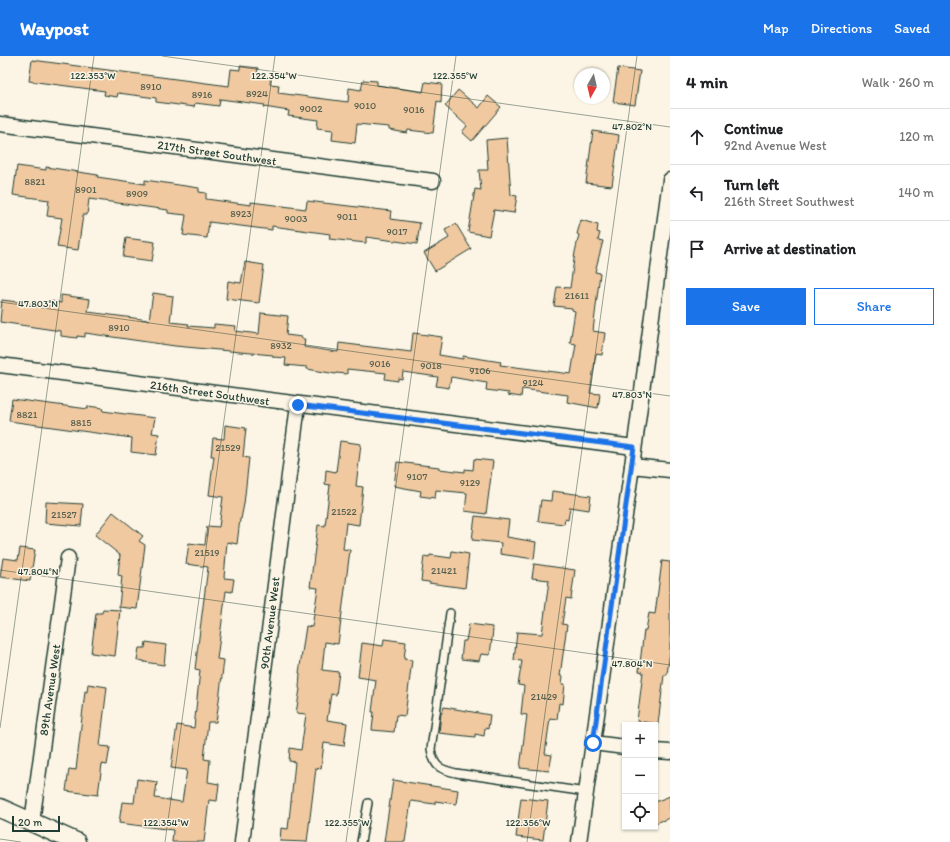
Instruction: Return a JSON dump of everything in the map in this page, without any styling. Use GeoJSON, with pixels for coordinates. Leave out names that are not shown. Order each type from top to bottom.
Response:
{"type":"FeatureCollection","features":[{"type":"Feature","properties":{"kind":"street","name":"217th Street Southwest"},"geometry":{"type":"LineString","coordinates":[[0,124],[433,181]]}},
{"type":"Feature","properties":{"kind":"street"},"geometry":{"type":"LineString","coordinates":[[579,842],[634,447],[666,247],[670,180]]}},
{"type":"Feature","properties":{"kind":"street","name":"216th Street Southwest"},"geometry":{"type":"LineString","coordinates":[[0,365],[298,405],[634,447]]}},
{"type":"Feature","properties":{"kind":"street","name":"90th Avenue West"},"geometry":{"type":"LineString","coordinates":[[242,842],[298,405]]}},
{"type":"Feature","properties":{"kind":"street"},"geometry":{"type":"LineString","coordinates":[[632,466],[670,470]]}},
{"type":"Feature","properties":{"kind":"street","name":"89th Avenue West"},"geometry":{"type":"LineString","coordinates":[[32,822],[68,558]]}},
{"type":"Feature","properties":{"kind":"street"},"geometry":{"type":"LineString","coordinates":[[593,743],[622,747]]}},
{"type":"Feature","properties":{"kind":"street"},"geometry":{"type":"LineString","coordinates":[[658,750],[670,752]]}},
{"type":"Feature","properties":{"kind":"street"},"geometry":{"type":"LineString","coordinates":[[0,808],[76,842]]}},
{"type":"Feature","properties":{"kind":"lane"},"geometry":{"type":"LineString","coordinates":[[450,614],[431,749],[433,759],[437,766],[443,770],[456,773],[586,792]]}},
{"type":"Feature","properties":{"kind":"lane"},"geometry":{"type":"LineString","coordinates":[[361,842],[368,803]]}},
{"type":"Feature","properties":{"kind":"building"},"geometry":{"type":"Polygon","coordinates":[[[32,60],[229,86],[231,69],[240,70],[240,66],[258,68],[257,75],[271,77],[270,84],[279,85],[278,93],[348,102],[349,88],[361,90],[363,80],[377,81],[377,85],[423,92],[425,82],[442,84],[441,103],[437,101],[433,133],[408,130],[407,133],[389,130],[389,127],[357,124],[355,143],[332,140],[333,130],[317,128],[318,120],[288,116],[289,111],[264,107],[265,105],[220,99],[219,106],[195,103],[194,107],[156,102],[156,98],[118,93],[117,97],[104,95],[105,91],[29,81],[32,60]]]}},
{"type":"Feature","properties":{"kind":"building"},"geometry":{"type":"Polygon","coordinates":[[[618,68],[640,71],[635,105],[613,102],[618,68]]]}},
{"type":"Feature","properties":{"kind":"building"},"geometry":{"type":"Polygon","coordinates":[[[458,90],[479,108],[488,96],[501,107],[472,141],[462,132],[467,126],[445,106],[458,90]]]}},
{"type":"Feature","properties":{"kind":"building"},"geometry":{"type":"Polygon","coordinates":[[[593,131],[619,135],[612,186],[586,183],[593,131]]]}},
{"type":"Feature","properties":{"kind":"building"},"geometry":{"type":"Polygon","coordinates":[[[507,138],[511,195],[517,196],[514,213],[494,210],[489,236],[468,232],[475,189],[481,190],[479,170],[488,170],[486,140],[507,138]]]}},
{"type":"Feature","properties":{"kind":"building"},"geometry":{"type":"Polygon","coordinates":[[[17,166],[46,170],[46,167],[98,175],[97,177],[145,184],[145,180],[199,188],[199,192],[206,193],[206,199],[251,205],[251,202],[306,209],[307,201],[391,211],[390,219],[420,223],[417,244],[366,237],[366,243],[329,239],[330,234],[272,226],[272,230],[209,222],[207,238],[183,235],[186,215],[168,213],[168,210],[89,199],[87,215],[83,215],[78,250],[57,247],[62,218],[47,216],[49,200],[13,195],[17,166]]]}},
{"type":"Feature","properties":{"kind":"building"},"geometry":{"type":"Polygon","coordinates":[[[581,220],[598,225],[597,232],[600,233],[598,240],[603,241],[595,272],[600,273],[593,331],[605,333],[602,355],[596,354],[590,393],[600,394],[598,408],[567,402],[568,395],[522,389],[521,397],[508,395],[509,393],[486,390],[487,383],[451,377],[449,388],[436,386],[438,377],[403,372],[402,379],[398,378],[398,381],[385,379],[386,373],[347,369],[347,374],[336,374],[307,369],[307,367],[285,365],[286,358],[273,357],[273,355],[175,346],[85,333],[85,337],[77,336],[77,338],[61,336],[61,331],[0,322],[2,300],[50,306],[51,301],[61,303],[61,295],[90,299],[88,312],[149,320],[153,293],[173,296],[170,322],[189,324],[188,326],[214,328],[214,324],[236,326],[235,331],[259,334],[261,313],[288,316],[286,335],[302,337],[302,339],[305,339],[304,347],[338,352],[339,343],[411,352],[413,333],[442,337],[439,355],[463,359],[463,356],[501,362],[500,365],[571,374],[576,344],[570,343],[575,311],[572,310],[572,308],[554,306],[557,287],[570,288],[579,235],[577,234],[581,220]]]}},
{"type":"Feature","properties":{"kind":"building"},"geometry":{"type":"Polygon","coordinates":[[[456,224],[471,249],[435,271],[424,253],[449,238],[445,230],[456,224]]]}},
{"type":"Feature","properties":{"kind":"building"},"geometry":{"type":"Polygon","coordinates":[[[126,238],[155,242],[152,261],[123,257],[126,238]]]}},
{"type":"Feature","properties":{"kind":"building"},"geometry":{"type":"Polygon","coordinates":[[[245,262],[264,265],[259,303],[226,299],[228,281],[241,283],[245,262]]]}},
{"type":"Feature","properties":{"kind":"building"},"geometry":{"type":"Polygon","coordinates":[[[12,399],[88,409],[88,406],[102,408],[103,411],[155,418],[152,433],[159,434],[156,455],[131,452],[132,438],[9,421],[12,399]]]}},
{"type":"Feature","properties":{"kind":"building"},"geometry":{"type":"Polygon","coordinates":[[[225,425],[246,428],[243,457],[249,458],[244,504],[240,519],[237,544],[227,542],[224,578],[234,579],[232,592],[226,591],[217,659],[224,660],[218,708],[216,722],[208,722],[204,759],[210,760],[208,782],[219,784],[217,801],[209,800],[204,842],[172,842],[173,830],[119,823],[122,802],[134,803],[137,779],[157,782],[155,798],[182,802],[187,770],[171,768],[177,725],[194,728],[200,670],[195,669],[208,567],[186,564],[189,543],[205,545],[207,526],[219,527],[223,497],[209,495],[214,456],[211,456],[213,438],[224,439],[225,425]]]}},
{"type":"Feature","properties":{"kind":"building"},"geometry":{"type":"Polygon","coordinates":[[[340,441],[361,444],[356,486],[363,487],[359,525],[346,523],[343,549],[350,550],[338,644],[325,642],[322,670],[339,672],[336,695],[331,694],[327,720],[347,723],[344,746],[324,743],[321,769],[316,768],[307,842],[280,841],[281,828],[288,829],[292,792],[295,762],[289,761],[290,748],[301,750],[306,714],[296,713],[300,689],[299,673],[306,626],[312,627],[318,588],[310,587],[318,525],[325,526],[330,485],[325,484],[326,470],[336,472],[340,441]]]}},
{"type":"Feature","properties":{"kind":"building"},"geometry":{"type":"Polygon","coordinates":[[[474,459],[493,461],[486,514],[465,511],[467,493],[436,490],[435,498],[420,496],[421,491],[394,486],[397,462],[465,472],[465,469],[473,470],[474,459]]]}},
{"type":"Feature","properties":{"kind":"building"},"geometry":{"type":"Polygon","coordinates":[[[552,491],[591,496],[589,510],[570,507],[568,520],[565,519],[564,524],[538,521],[541,500],[551,501],[552,491]]]}},
{"type":"Feature","properties":{"kind":"building"},"geometry":{"type":"Polygon","coordinates":[[[46,502],[83,504],[81,526],[45,523],[46,502]]]}},
{"type":"Feature","properties":{"kind":"building"},"geometry":{"type":"Polygon","coordinates":[[[113,512],[143,536],[139,541],[145,545],[137,609],[119,607],[122,576],[118,575],[120,555],[95,535],[113,512]]]}},
{"type":"Feature","properties":{"kind":"building"},"geometry":{"type":"Polygon","coordinates":[[[475,516],[509,520],[507,537],[536,542],[534,559],[500,554],[501,543],[472,540],[475,516]]]}},
{"type":"Feature","properties":{"kind":"building"},"geometry":{"type":"Polygon","coordinates":[[[20,548],[35,550],[30,581],[0,577],[3,558],[18,560],[20,548]]]}},
{"type":"Feature","properties":{"kind":"building"},"geometry":{"type":"Polygon","coordinates":[[[452,551],[469,554],[465,588],[421,581],[424,556],[429,557],[430,555],[451,558],[452,551]]]}},
{"type":"Feature","properties":{"kind":"building"},"geometry":{"type":"Polygon","coordinates":[[[662,561],[670,562],[670,651],[667,675],[664,675],[658,724],[658,722],[637,721],[643,672],[639,671],[644,630],[646,630],[649,613],[655,614],[662,561]]]}},
{"type":"Feature","properties":{"kind":"building"},"geometry":{"type":"Polygon","coordinates":[[[534,564],[575,570],[571,599],[566,598],[562,624],[567,625],[560,676],[563,676],[562,684],[565,684],[563,704],[559,703],[557,719],[550,718],[545,754],[552,755],[549,771],[520,768],[527,715],[521,714],[524,686],[518,685],[522,661],[514,660],[517,632],[542,634],[549,580],[532,578],[534,564]]]}},
{"type":"Feature","properties":{"kind":"building"},"geometry":{"type":"Polygon","coordinates":[[[103,609],[120,610],[115,656],[91,653],[96,613],[102,613],[103,609]]]}},
{"type":"Feature","properties":{"kind":"building"},"geometry":{"type":"Polygon","coordinates":[[[469,624],[492,627],[493,630],[490,655],[481,654],[479,661],[461,659],[463,641],[466,641],[469,624]]]}},
{"type":"Feature","properties":{"kind":"building"},"geometry":{"type":"Polygon","coordinates":[[[384,639],[406,642],[404,659],[412,660],[405,716],[396,715],[394,732],[372,730],[374,712],[372,712],[376,680],[358,677],[362,643],[383,646],[384,639]]]}},
{"type":"Feature","properties":{"kind":"building"},"geometry":{"type":"Polygon","coordinates":[[[146,642],[166,645],[164,665],[137,660],[139,648],[145,648],[146,642]]]}},
{"type":"Feature","properties":{"kind":"building"},"geometry":{"type":"Polygon","coordinates":[[[88,684],[107,687],[100,746],[110,747],[107,765],[102,764],[98,795],[66,791],[69,769],[76,770],[85,691],[87,692],[88,684]]]}},
{"type":"Feature","properties":{"kind":"building"},"geometry":{"type":"Polygon","coordinates":[[[444,707],[490,715],[488,729],[485,728],[484,736],[475,734],[475,737],[439,733],[441,713],[444,707]]]}},
{"type":"Feature","properties":{"kind":"building"},"geometry":{"type":"Polygon","coordinates":[[[393,780],[458,790],[456,804],[435,801],[435,804],[411,801],[405,842],[384,842],[393,780]]]}},
{"type":"Feature","properties":{"kind":"building"},"geometry":{"type":"Polygon","coordinates":[[[670,796],[670,818],[658,822],[658,801],[670,796]]]}},
{"type":"Feature","properties":{"kind":"building"},"geometry":{"type":"Polygon","coordinates":[[[521,798],[548,801],[543,840],[516,837],[521,798]]]}},
{"type":"Feature","properties":{"kind":"route"},"geometry":{"type":"LineString","coordinates":[[298,405],[634,447],[593,743]]}}]}
